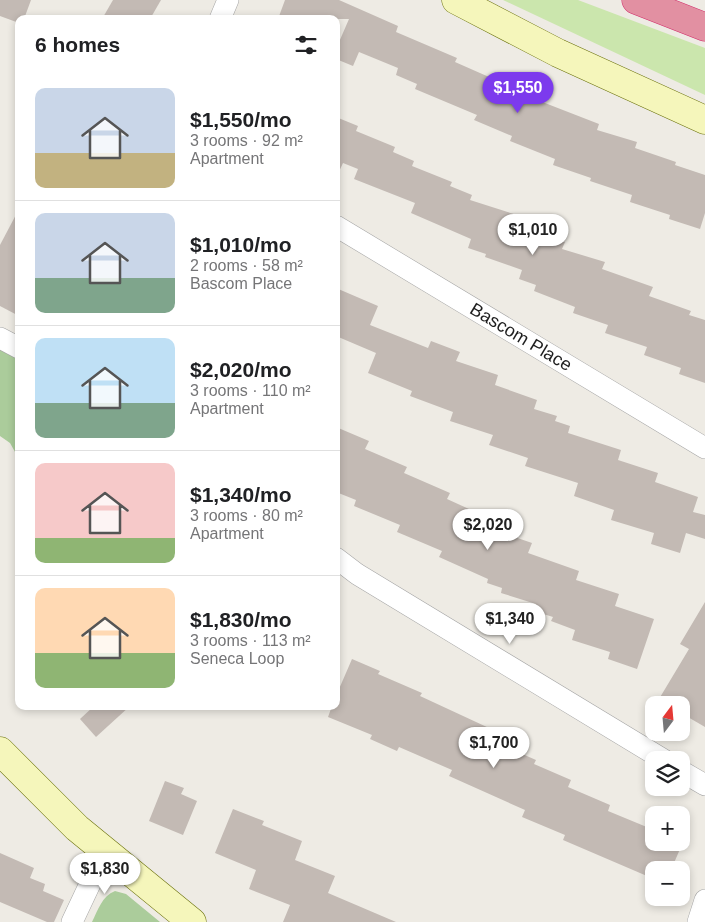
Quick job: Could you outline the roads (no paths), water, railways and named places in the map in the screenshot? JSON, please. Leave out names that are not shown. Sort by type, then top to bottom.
[{"type":"highway","points":[[636,0],[705,27]]},
{"type":"main road","points":[[456,0],[558,53],[705,120]]},
{"type":"main road","points":[[0,751],[56,808],[105,852],[192,922]]},
{"type":"street","points":[[222,15],[228,0]]},
{"type":"street","name":"Bascom Place","points":[[340,228],[705,448]]},
{"type":"street","points":[[0,338],[15,346]]},
{"type":"street","points":[[340,561],[365,579],[649,751]]},
{"type":"street","points":[[690,776],[705,785]]},
{"type":"street","points":[[72,922],[105,852]]},
{"type":"street","points":[[698,922],[705,900]]}]
